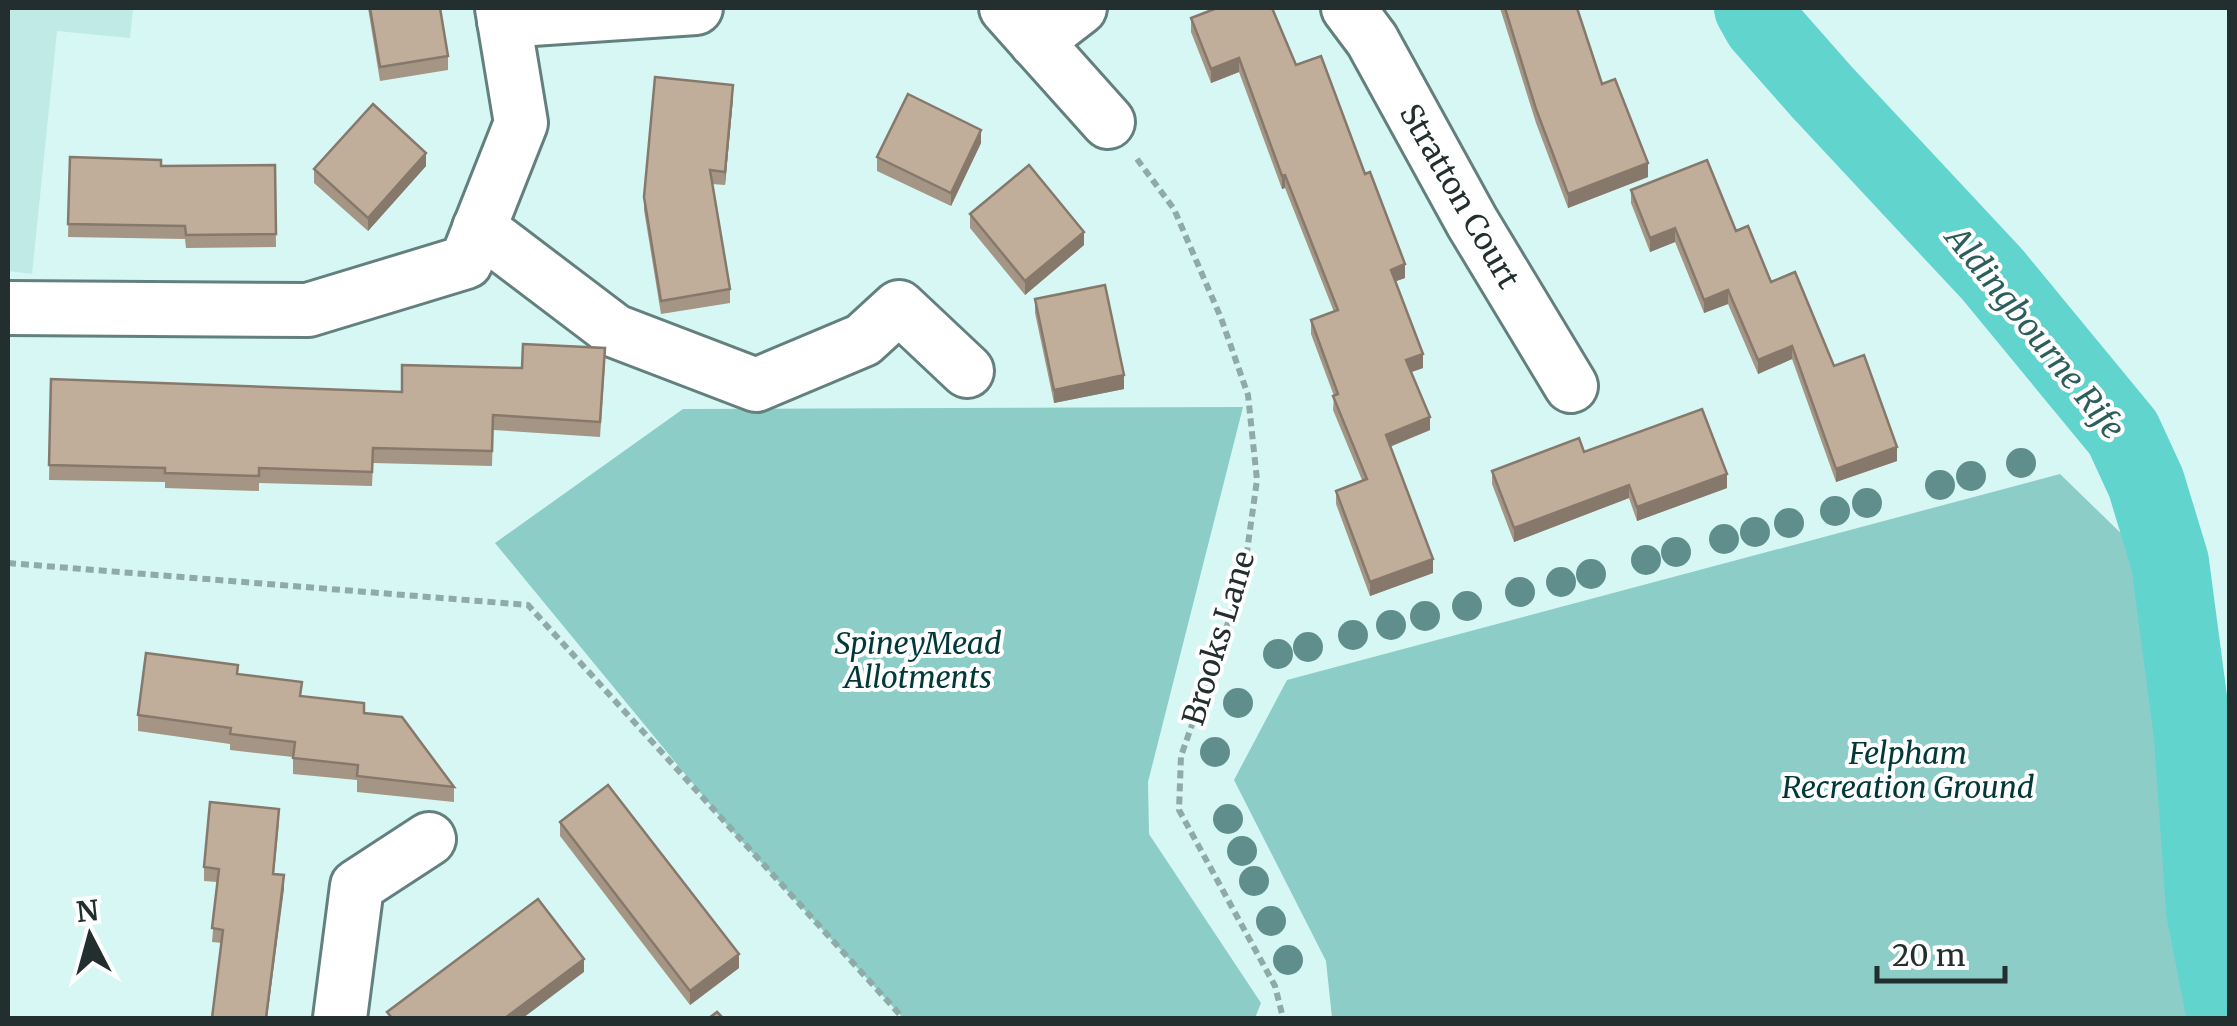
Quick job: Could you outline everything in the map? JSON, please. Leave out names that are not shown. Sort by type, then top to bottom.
[{"type":"street","points":[[8,308],[308,310],[466,262],[521,124],[504,14],[696,8]]},
{"type":"street","points":[[1080,8],[1021,24],[1108,122]]},
{"type":"street","name":"Stratton Court","points":[[1348,8],[1372,40],[1472,222],[1571,386]]},
{"type":"street","points":[[479,228],[615,331],[756,385],[863,340],[899,306],[967,371]]},
{"type":"street","points":[[340,1018],[357,886],[429,838]]},
{"type":"path","name":"Brooks Lane","points":[[1108,122],[1174,208],[1221,318],[1248,395],[1258,480],[1243,580],[1182,756],[1178,810],[1276,986],[1283,1018]]},
{"type":"path","points":[[8,563],[528,605],[904,1018]]},
{"type":"shaded area","points":[[8,8],[133,8],[130,38],[57,31],[32,274],[8,271]]},
{"type":"green space","name":"SpineyMead Allotments","points":[[1243,407],[1148,782],[1149,834],[1261,1003],[1255,1018],[903,1018],[727,825],[495,543],[683,409]]},
{"type":"green space","name":"Felpham Recreation Ground","points":[[2060,474],[2132,544],[2179,921],[2198,1018],[1332,1018],[1326,961],[1234,780],[1287,680]]},
{"type":"building","points":[[370,8],[440,8],[448,56],[380,67]]},
{"type":"building","points":[[1217,8],[1272,8],[1296,65],[1321,56],[1365,174],[1370,172],[1405,264],[1391,270],[1423,354],[1406,360],[1430,417],[1386,435],[1433,559],[1370,582],[1336,491],[1367,479],[1333,396],[1338,394],[1311,320],[1338,310],[1285,175],[1282,176],[1239,58],[1211,69],[1191,18]]},
{"type":"building","points":[[1505,8],[1577,8],[1602,84],[1615,79],[1648,163],[1568,194],[1536,109]]},
{"type":"building","points":[[655,77],[733,85],[725,172],[710,170],[730,289],[661,301],[644,197]]},
{"type":"building","points":[[908,94],[981,130],[951,193],[877,157]]},
{"type":"building","points":[[373,104],[426,153],[368,218],[314,169]]},
{"type":"building","points":[[70,157],[161,160],[161,166],[275,165],[276,234],[186,235],[185,226],[68,224]]},
{"type":"building","points":[[1707,160],[1736,231],[1748,226],[1771,282],[1795,272],[1834,366],[1864,355],[1897,447],[1836,469],[1792,346],[1758,360],[1728,290],[1704,300],[1675,228],[1650,238],[1631,190]]},
{"type":"building","points":[[1029,165],[1084,232],[1025,281],[970,214]]},
{"type":"building","points":[[1105,285],[1124,375],[1054,390],[1035,299]]},
{"type":"building","points":[[523,344],[605,348],[600,422],[493,415],[492,451],[373,448],[372,472],[259,468],[259,476],[165,473],[165,468],[49,465],[51,379],[402,392],[402,365],[522,368]]},
{"type":"building","points":[[1702,409],[1727,474],[1637,507],[1629,485],[1514,528],[1492,471],[1579,438],[1584,452]]},
{"type":"building","points":[[146,653],[238,665],[237,674],[302,682],[300,696],[364,703],[364,713],[402,717],[454,787],[357,776],[358,765],[293,758],[295,742],[230,734],[231,728],[138,715]]},
{"type":"building","points":[[608,785],[739,954],[690,991],[560,822]]},
{"type":"building","points":[[210,802],[279,809],[273,874],[284,875],[266,1018],[212,1018],[223,930],[212,928],[219,869],[204,867]]},
{"type":"building","points":[[538,899],[584,959],[505,1018],[392,1018],[387,1012]]},
{"type":"waterway","name":"Aldingbourne Rife","points":[[1753,8],[1762,24],[1822,92],[1992,274],[2123,433],[2146,483],[2170,562],[2193,736],[2205,910],[2226,1018]]}]
